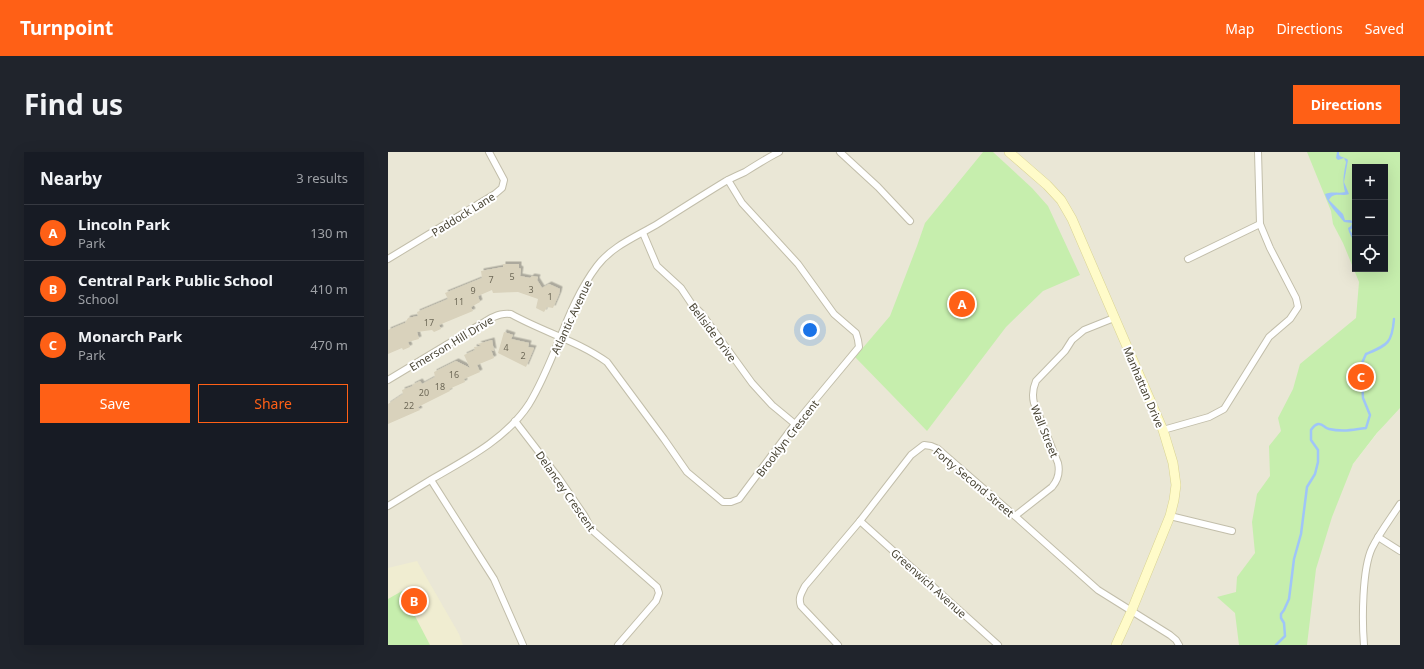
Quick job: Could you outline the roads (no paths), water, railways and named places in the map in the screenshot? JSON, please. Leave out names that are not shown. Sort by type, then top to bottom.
[{"type":"street","name":"Paddock Lane","points":[[388,259],[485,201],[502,188],[504,180],[489,152]]},
{"type":"street","name":"Atlantic Avenue","points":[[388,506],[482,449],[515,421],[536,392],[560,336],[585,284],[598,265],[610,253],[625,241],[643,233],[728,180],[779,152]]},
{"type":"street","points":[[840,152],[878,187],[910,221]]},
{"type":"street","name":"Manhattan Drive","points":[[1009,152],[1047,185],[1061,200],[1072,219],[1163,430],[1173,462],[1176,485],[1170,516],[1116,645]]},
{"type":"street","points":[[1163,430],[1209,417],[1224,409],[1269,337],[1290,319],[1298,307],[1296,298],[1270,248],[1260,224],[1258,152]]},
{"type":"street","name":"Brooklyn Crescent","points":[[560,336],[596,354],[607,362],[687,472],[723,502],[731,502],[739,499],[795,424],[859,347],[856,333],[834,314],[798,264],[742,204],[728,180]]},
{"type":"street","points":[[1188,259],[1260,224]]},
{"type":"street","name":"Bellside Drive","points":[[643,233],[657,266],[681,288],[756,387],[772,405],[795,424]]},
{"type":"street","name":"Emerson Hill Drive","points":[[388,380],[499,314],[511,314],[560,336]]},
{"type":"street","name":"Wall Street","points":[[1015,516],[1052,487],[1058,476],[1058,463],[1032,396],[1036,381],[1065,351],[1072,340],[1084,330],[1114,318]]},
{"type":"street","name":"Delancey Crescent","points":[[515,421],[558,477],[584,515],[592,530],[657,588],[659,593],[656,601],[618,645]]},
{"type":"street","name":"Forty Second Street","points":[[838,645],[806,613],[799,601],[800,595],[805,586],[860,521],[911,455],[924,445],[938,449],[1098,590],[1170,635],[1179,645]]},
{"type":"street","points":[[431,480],[494,580],[523,645]]},
{"type":"street","points":[[1364,645],[1362,626],[1369,556],[1378,537],[1400,504]]},
{"type":"street","points":[[1170,516],[1232,531]]},
{"type":"street","name":"Greenwich Avenue","points":[[860,521],[998,645]]},
{"type":"street","points":[[1378,537],[1400,551]]},
{"type":"water","points":[[1337,152],[1339,152],[1340,156],[1346,158],[1348,160],[1344,182],[1349,194],[1335,195],[1329,200],[1343,214],[1345,220],[1352,221],[1352,223],[1344,222],[1330,205],[1325,194],[1345,192],[1343,181],[1346,162],[1344,158],[1338,160],[1336,158]]},
{"type":"water","points":[[1352,223],[1352,228],[1350,230],[1352,238],[1348,228]]},
{"type":"waterway","points":[[1276,645],[1285,636],[1284,623],[1281,618],[1281,614],[1289,599],[1294,559],[1301,534],[1307,487],[1315,474],[1318,462],[1318,450],[1311,440],[1311,430],[1317,424],[1334,430],[1366,428],[1370,415],[1363,398],[1362,363],[1366,354],[1384,346],[1390,339],[1394,319]]},
{"type":"place","name":"Lincoln Park","points":[[962,304]]},
{"type":"place","name":"Monarch Park","points":[[1361,377]]},
{"type":"place","name":"Central Park Public School","points":[[414,601]]}]
